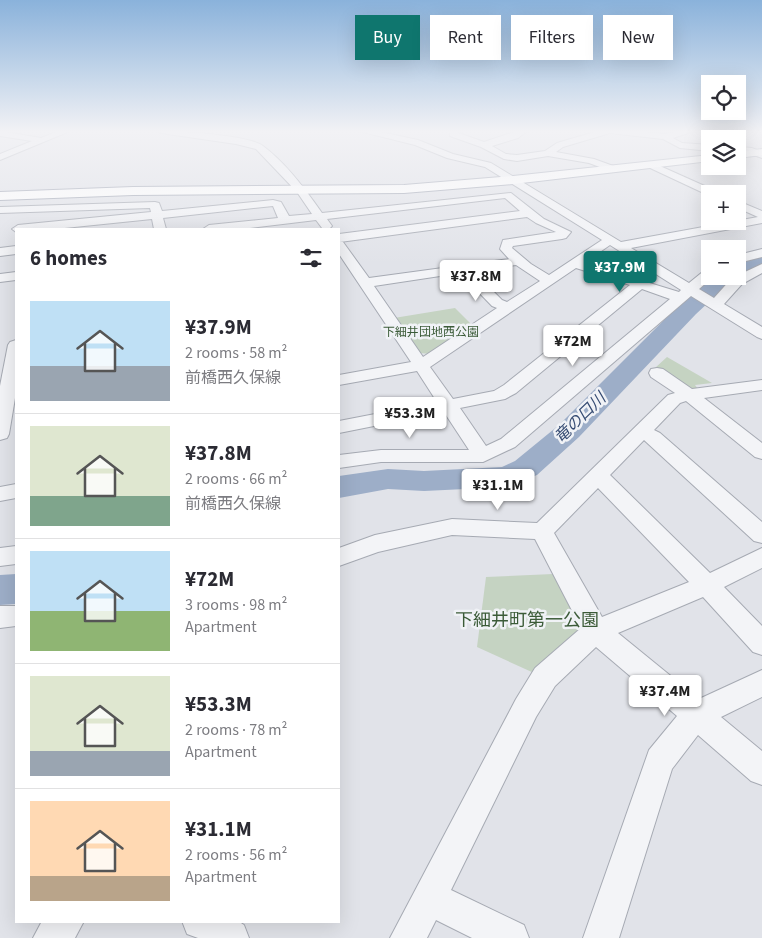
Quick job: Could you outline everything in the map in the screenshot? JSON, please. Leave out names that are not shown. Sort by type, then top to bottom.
[{"type":"main road","points":[[0,196],[132,191],[404,189],[561,175]]},
{"type":"street","points":[[286,175],[301,190],[327,228]]},
{"type":"street","points":[[505,175],[615,243],[687,293],[713,303],[762,334]]},
{"type":"street","points":[[672,175],[701,188]]},
{"type":"street","points":[[217,228],[507,196],[540,222],[565,232],[562,235],[507,243],[506,249],[518,260],[538,276],[550,280]]},
{"type":"street","points":[[24,228],[273,203],[277,204],[285,220]]},
{"type":"street","points":[[0,210],[155,205],[160,228]]},
{"type":"street","points":[[340,238],[557,208]]},
{"type":"street","points":[[746,208],[762,215]]},
{"type":"street","points":[[340,380],[422,365],[574,264],[615,243],[762,220]]},
{"type":"street","points":[[340,246],[483,456]]},
{"type":"street","points":[[0,252],[15,250]]},
{"type":"street","points":[[746,257],[762,253]]},
{"type":"street","points":[[365,283],[518,260]]},
{"type":"street","points":[[574,264],[672,294],[687,293]]},
{"type":"street","points":[[713,303],[737,281],[762,268]]},
{"type":"street","points":[[463,269],[497,303],[508,308]]},
{"type":"street","points":[[0,278],[15,276]]},
{"type":"street","points":[[340,462],[381,456],[483,456],[508,443],[701,281]]},
{"type":"street","points":[[340,427],[499,395],[510,389],[640,284]]},
{"type":"street","points":[[0,434],[11,358]]},
{"type":"street","points":[[658,373],[762,453]]},
{"type":"street","points":[[340,558],[375,544],[452,527],[542,532],[674,399],[689,395],[761,386]]},
{"type":"street","points":[[641,431],[653,437],[762,534]]},
{"type":"street","points":[[0,439],[15,436]]},
{"type":"street","points":[[598,476],[707,585],[762,644]]},
{"type":"street","points":[[0,494],[15,491]]},
{"type":"street","points":[[542,532],[596,631],[762,770]]},
{"type":"street","points":[[0,557],[15,555]]},
{"type":"street","points":[[408,938],[526,708],[545,676],[596,631],[707,585],[762,556]]},
{"type":"street","points":[[0,617],[15,616]]},
{"type":"street","points":[[601,938],[660,761],[696,715],[762,683]]},
{"type":"street","points":[[429,898],[511,938]]},
{"type":"street","points":[[51,938],[64,923]]},
{"type":"street","points":[[207,923],[231,938]]},
{"type":"green space","name":"下細井団地西公園","points":[[455,308],[474,327],[432,354],[419,353],[394,318]]},
{"type":"green space","points":[[667,357],[712,383],[695,385],[698,389],[692,389],[675,383],[655,368]]},
{"type":"green space","name":"下細井町第一公園","points":[[553,574],[583,626],[579,637],[534,673],[477,647],[486,577]]},
{"type":"waterway","name":"竜の口川","points":[[746,266],[762,262]]},
{"type":"waterway","name":"竜の口川","points":[[340,487],[388,479],[424,481],[507,477],[526,468],[569,431],[688,309],[716,285]]},
{"type":"waterway","name":"竜の口川","points":[[0,590],[15,589]]}]
